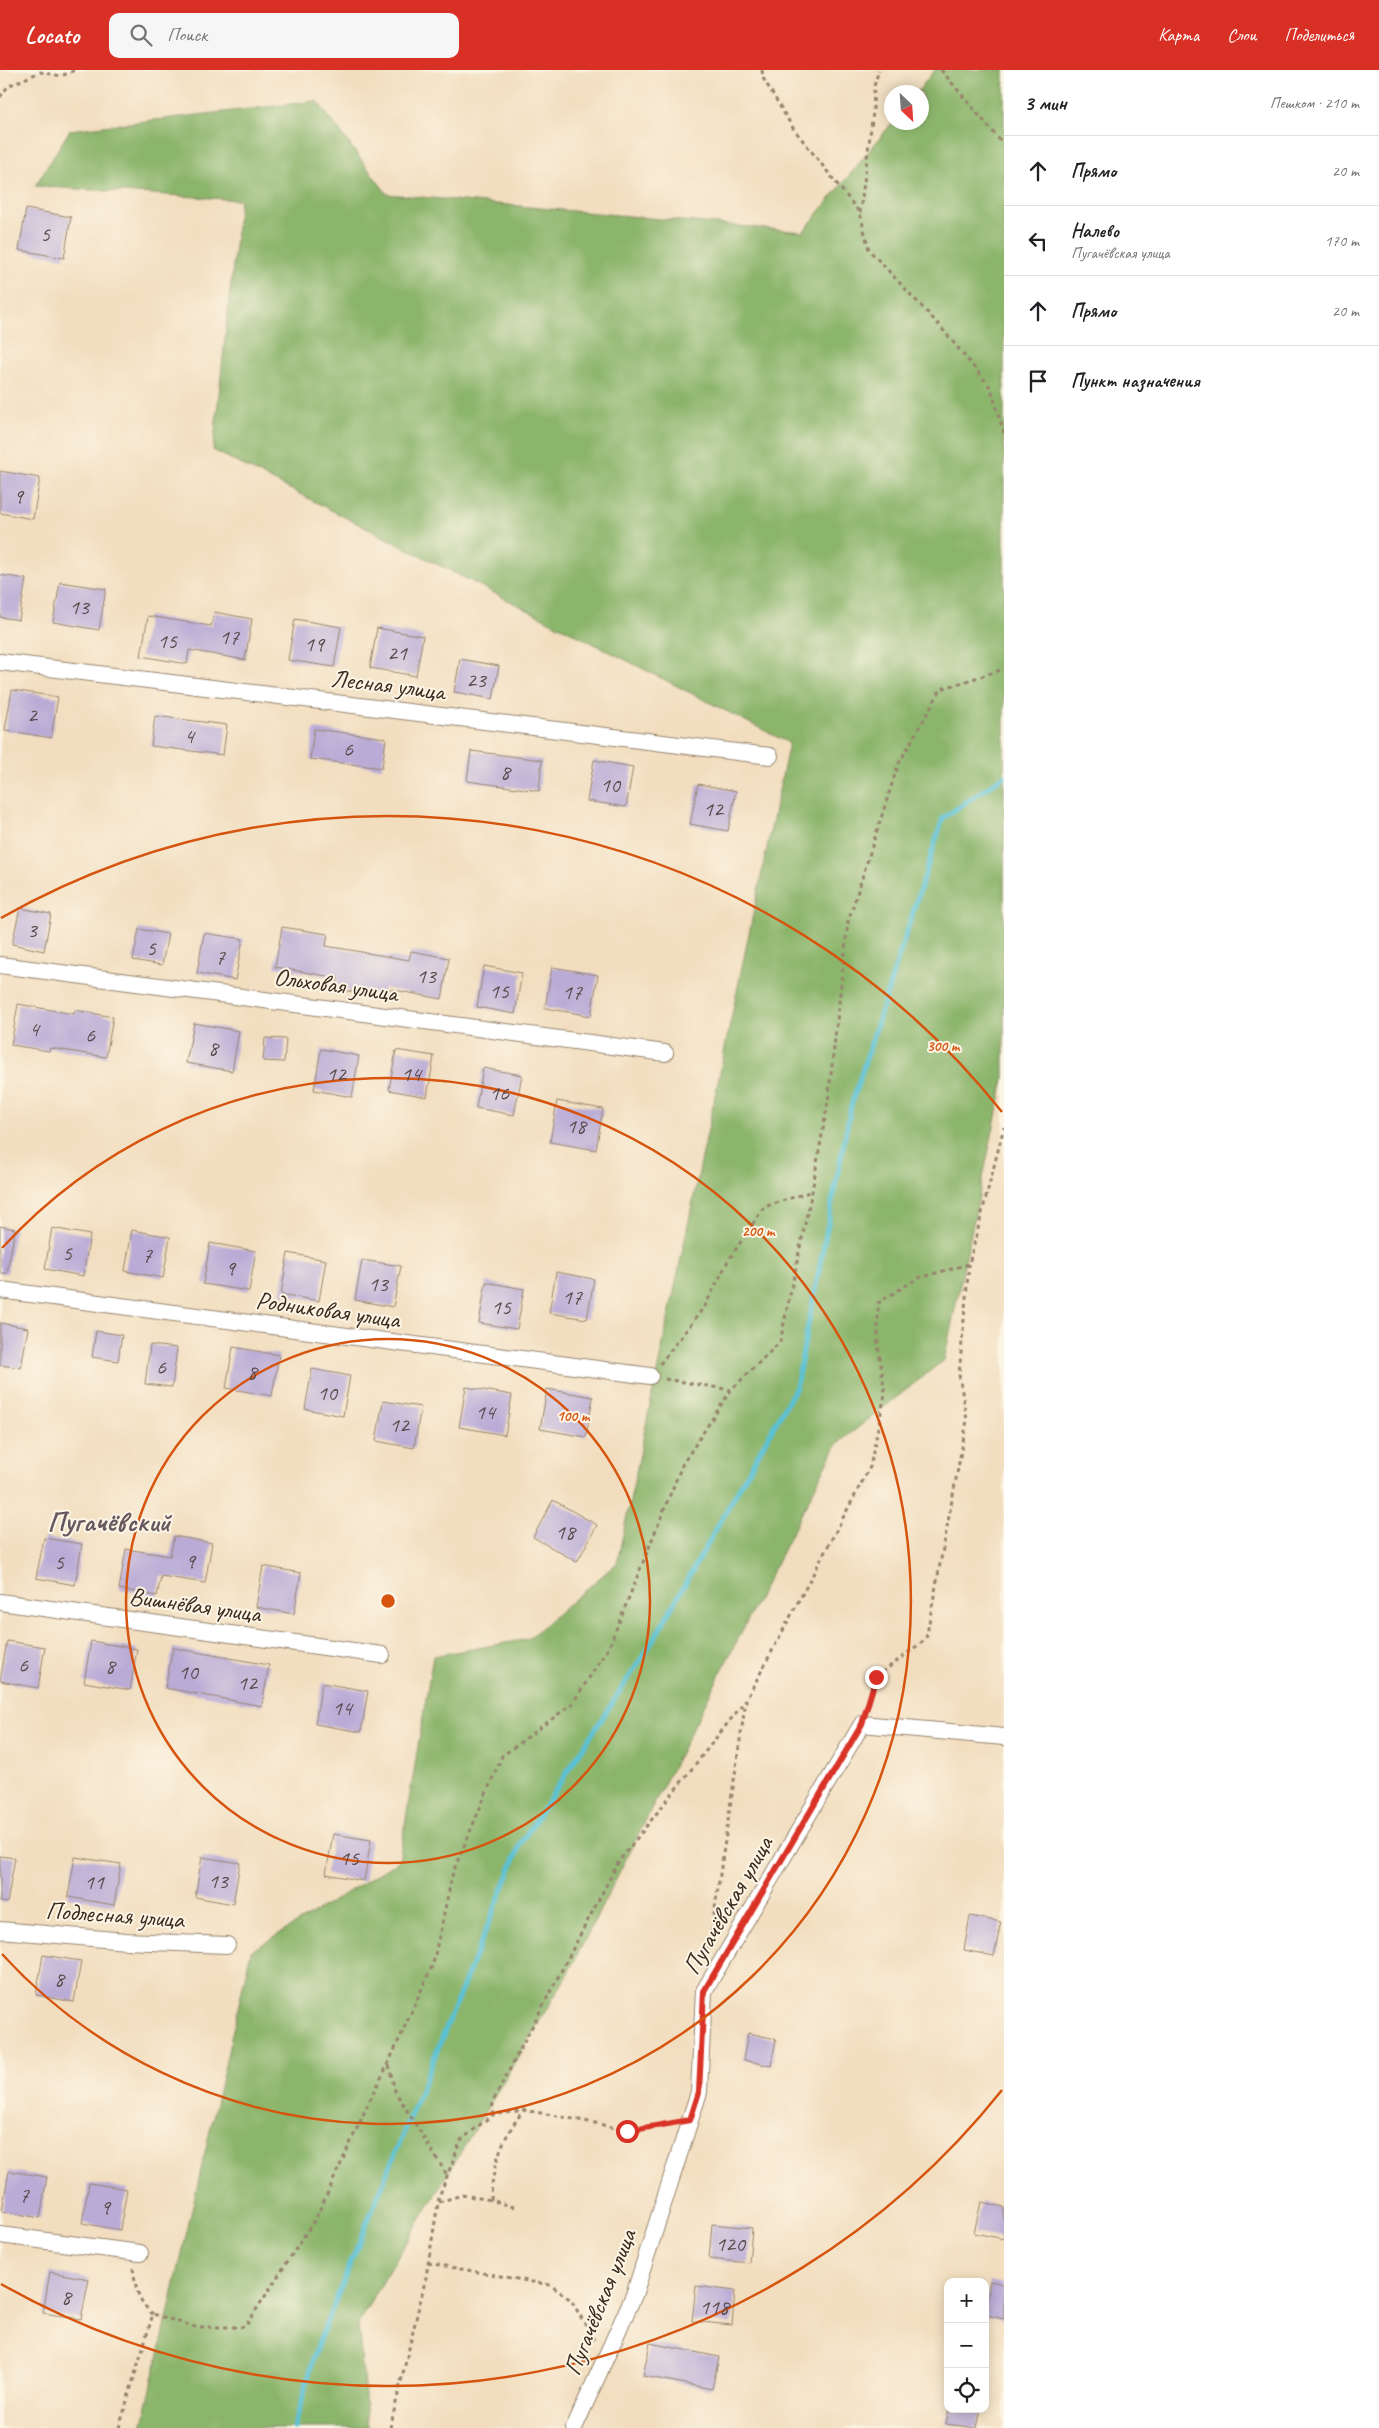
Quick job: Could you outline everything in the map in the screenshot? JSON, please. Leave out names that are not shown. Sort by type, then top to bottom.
[{"type":"street","name":"Лесная улица","points":[[0,662],[770,756]]},
{"type":"street","name":"Ольховая улица","points":[[0,965],[665,1053]]},
{"type":"street","name":"Родниковая улица","points":[[0,1290],[650,1376]]},
{"type":"street","name":"Вишнёвая улица","points":[[0,1602],[382,1655]]},
{"type":"street","points":[[862,1724],[1004,1737]]},
{"type":"street","name":"Пугачёвская улица","points":[[574,2428],[634,2295],[699,2092],[704,1991],[862,1724]]},
{"type":"street","name":"Подлесная улица","points":[[0,1930],[126,1941],[227,1945]]},
{"type":"street","points":[[0,2235],[135,2253]]},
{"type":"path","points":[[61,76],[64,70]]},
{"type":"path","points":[[0,97],[8,86],[40,72],[61,76],[76,70]]},
{"type":"path","points":[[762,70],[763,78],[793,128],[860,214]]},
{"type":"path","points":[[879,70],[874,86],[860,214],[869,250],[939,325],[991,388],[1004,434]]},
{"type":"path","points":[[941,70],[1004,145]]},
{"type":"path","points":[[135,2253],[137,2295],[143,2306],[153,2314],[195,2326],[245,2327],[318,2216],[433,1964],[453,1872],[502,1756],[572,1704],[609,1647],[682,1465],[731,1390],[780,1342],[812,1191],[834,1058],[848,922],[898,765],[941,689],[1004,668]]},
{"type":"path","points":[[862,1724],[876,1677],[926,1639],[967,1420],[959,1374],[969,1264],[1004,1127]]},
{"type":"path","points":[[731,1390],[650,1376],[705,1306],[728,1261],[764,1206],[812,1191]]},
{"type":"path","points":[[492,2115],[493,2101],[619,1861],[746,1700],[870,1467],[885,1394],[878,1343],[878,1303],[918,1278],[969,1264]]},
{"type":"path","points":[[708,1953],[746,1700]]},
{"type":"path","points":[[388,2064],[395,2091],[447,2176]]},
{"type":"path","points":[[491,2200],[491,2180],[499,2149],[511,2126],[524,2110]]},
{"type":"path","points":[[390,2428],[428,2263],[438,2202],[461,2140],[492,2115],[524,2110],[627,2131],[690,2120]]},
{"type":"path","points":[[438,2202],[462,2195],[491,2200],[514,2207]]},
{"type":"path","points":[[428,2263],[550,2285],[571,2300],[598,2346],[609,2351]]},
{"type":"path","points":[[119,2428],[153,2314]]},
{"type":"green space","points":[[935,70],[1004,70],[1004,1079],[944,1360],[837,1444],[566,1977],[358,2323],[368,2428],[142,2428],[251,1951],[399,1861],[433,1656],[528,1639],[617,1563],[789,743],[213,450],[240,200],[35,186],[70,130],[317,101],[387,194],[803,232],[886,130],[929,130],[929,85],[923,85]]},
{"type":"building","points":[[26,209],[71,217],[64,258],[19,250]]},
{"type":"building","points":[[0,471],[40,478],[33,519],[0,513]]},
{"type":"building","points":[[0,575],[26,579],[19,620],[0,617]]},
{"type":"building","points":[[60,582],[106,589],[99,630],[53,622]]},
{"type":"building","points":[[214,612],[252,619],[245,660],[189,650],[187,664],[141,656],[148,616],[211,626]]},
{"type":"building","points":[[295,619],[341,627],[334,667],[288,660]]},
{"type":"building","points":[[377,628],[423,636],[416,676],[370,668]]},
{"type":"building","points":[[460,659],[499,666],[493,699],[454,692]]},
{"type":"building","points":[[12,690],[58,697],[51,738],[5,730]]},
{"type":"building","points":[[155,716],[227,725],[223,755],[151,746]]},
{"type":"building","points":[[314,729],[386,738],[382,768],[310,759]]},
{"type":"building","points":[[471,751],[542,760],[539,791],[467,781]]},
{"type":"building","points":[[594,760],[633,767],[626,807],[587,801]]},
{"type":"building","points":[[698,784],[736,791],[728,831],[690,824]]},
{"type":"building","points":[[20,908],[51,914],[44,951],[12,944]]},
{"type":"building","points":[[282,927],[328,934],[326,946],[409,960],[411,951],[449,958],[442,999],[383,988],[382,997],[336,989],[338,978],[275,967]]},
{"type":"building","points":[[139,929],[168,934],[162,965],[133,960]]},
{"type":"building","points":[[204,933],[243,939],[235,980],[197,973]]},
{"type":"building","points":[[484,966],[522,973],[515,1014],[477,1007]]},
{"type":"building","points":[[552,967],[598,975],[591,1016],[545,1008]]},
{"type":"building","points":[[18,1004],[74,1014],[75,1010],[113,1017],[106,1057],[50,1048],[49,1051],[11,1045]]},
{"type":"building","points":[[194,1023],[239,1031],[232,1071],[186,1063]]},
{"type":"building","points":[[265,1038],[286,1039],[284,1062],[263,1061]]},
{"type":"building","points":[[321,1049],[359,1056],[352,1097],[314,1090]]},
{"type":"building","points":[[396,1050],[434,1056],[427,1097],[389,1090]]},
{"type":"building","points":[[483,1068],[522,1075],[514,1115],[476,1108]]},
{"type":"building","points":[[557,1101],[603,1109],[596,1150],[550,1142]]},
{"type":"building","points":[[0,1226],[15,1229],[7,1273],[0,1273]]},
{"type":"building","points":[[52,1228],[90,1235],[83,1276],[45,1269]]},
{"type":"building","points":[[132,1230],[170,1237],[163,1278],[125,1271]]},
{"type":"building","points":[[210,1243],[256,1251],[249,1291],[203,1284]]},
{"type":"building","points":[[288,1253],[326,1260],[319,1301],[281,1294]]},
{"type":"building","points":[[362,1260],[401,1266],[393,1307],[355,1300]]},
{"type":"building","points":[[556,1272],[594,1279],[587,1319],[549,1313]]},
{"type":"building","points":[[486,1282],[524,1289],[517,1329],[479,1323]]},
{"type":"building","points":[[0,1323],[28,1328],[21,1368],[0,1365]]},
{"type":"building","points":[[96,1331],[122,1335],[118,1361],[92,1357]]},
{"type":"building","points":[[150,1345],[177,1348],[172,1387],[145,1384]]},
{"type":"building","points":[[233,1347],[279,1355],[272,1396],[226,1388]]},
{"type":"building","points":[[312,1369],[350,1376],[343,1416],[305,1409]]},
{"type":"building","points":[[466,1387],[512,1395],[505,1435],[459,1427]]},
{"type":"building","points":[[547,1389],[593,1397],[586,1437],[540,1429]]},
{"type":"building","points":[[383,1401],[421,1407],[414,1448],[376,1441]]},
{"type":"building","points":[[553,1500],[597,1525],[577,1562],[533,1537]]},
{"type":"building","points":[[174,1536],[212,1543],[205,1583],[161,1576],[157,1596],[119,1589],[126,1549],[170,1556]]},
{"type":"building","points":[[44,1538],[82,1544],[75,1585],[36,1578]]},
{"type":"building","points":[[263,1566],[301,1573],[294,1614],[256,1607]]},
{"type":"building","points":[[7,1641],[45,1647],[38,1688],[0,1681]]},
{"type":"building","points":[[91,1641],[137,1649],[130,1690],[84,1682]]},
{"type":"building","points":[[173,1648],[269,1665],[262,1706],[165,1688]]},
{"type":"building","points":[[322,1683],[368,1691],[361,1732],[315,1724]]},
{"type":"building","points":[[333,1834],[371,1840],[364,1881],[326,1874]]},
{"type":"building","points":[[0,1856],[15,1858],[7,1903],[0,1902]]},
{"type":"building","points":[[75,1857],[121,1864],[114,1905],[68,1897]]},
{"type":"building","points":[[202,1857],[240,1863],[233,1904],[195,1897]]},
{"type":"building","points":[[970,1916],[1001,1922],[994,1956],[964,1950]]},
{"type":"building","points":[[43,1955],[81,1961],[74,2002],[36,1995]]},
{"type":"building","points":[[748,2033],[776,2039],[771,2066],[743,2060]]},
{"type":"building","points":[[9,2171],[47,2177],[40,2218],[2,2211]]},
{"type":"building","points":[[89,2183],[127,2189],[120,2230],[82,2223]]},
{"type":"building","points":[[981,2202],[1004,2207],[1004,2239],[974,2233]]},
{"type":"building","points":[[712,2224],[752,2228],[749,2263],[709,2259]]},
{"type":"building","points":[[50,2272],[89,2279],[81,2319],[43,2313]]},
{"type":"building","points":[[990,2281],[1004,2284],[1004,2319],[989,2316]]},
{"type":"building","points":[[696,2286],[735,2291],[732,2325],[692,2321]]},
{"type":"building","points":[[650,2343],[719,2357],[712,2389],[643,2376]]},
{"type":"building","points":[[948,2413],[980,2413],[977,2428],[946,2424]]},
{"type":"waterway","points":[[294,2428],[317,2346],[522,1841],[654,1639],[796,1387],[851,1106],[943,818],[1004,776]]},
{"type":"district","name":"Пугачёвский","points":[[109,1521]]},
{"type":"route","points":[[627,2131],[690,2120],[699,2092],[704,1991],[862,1724],[876,1677]]}]
